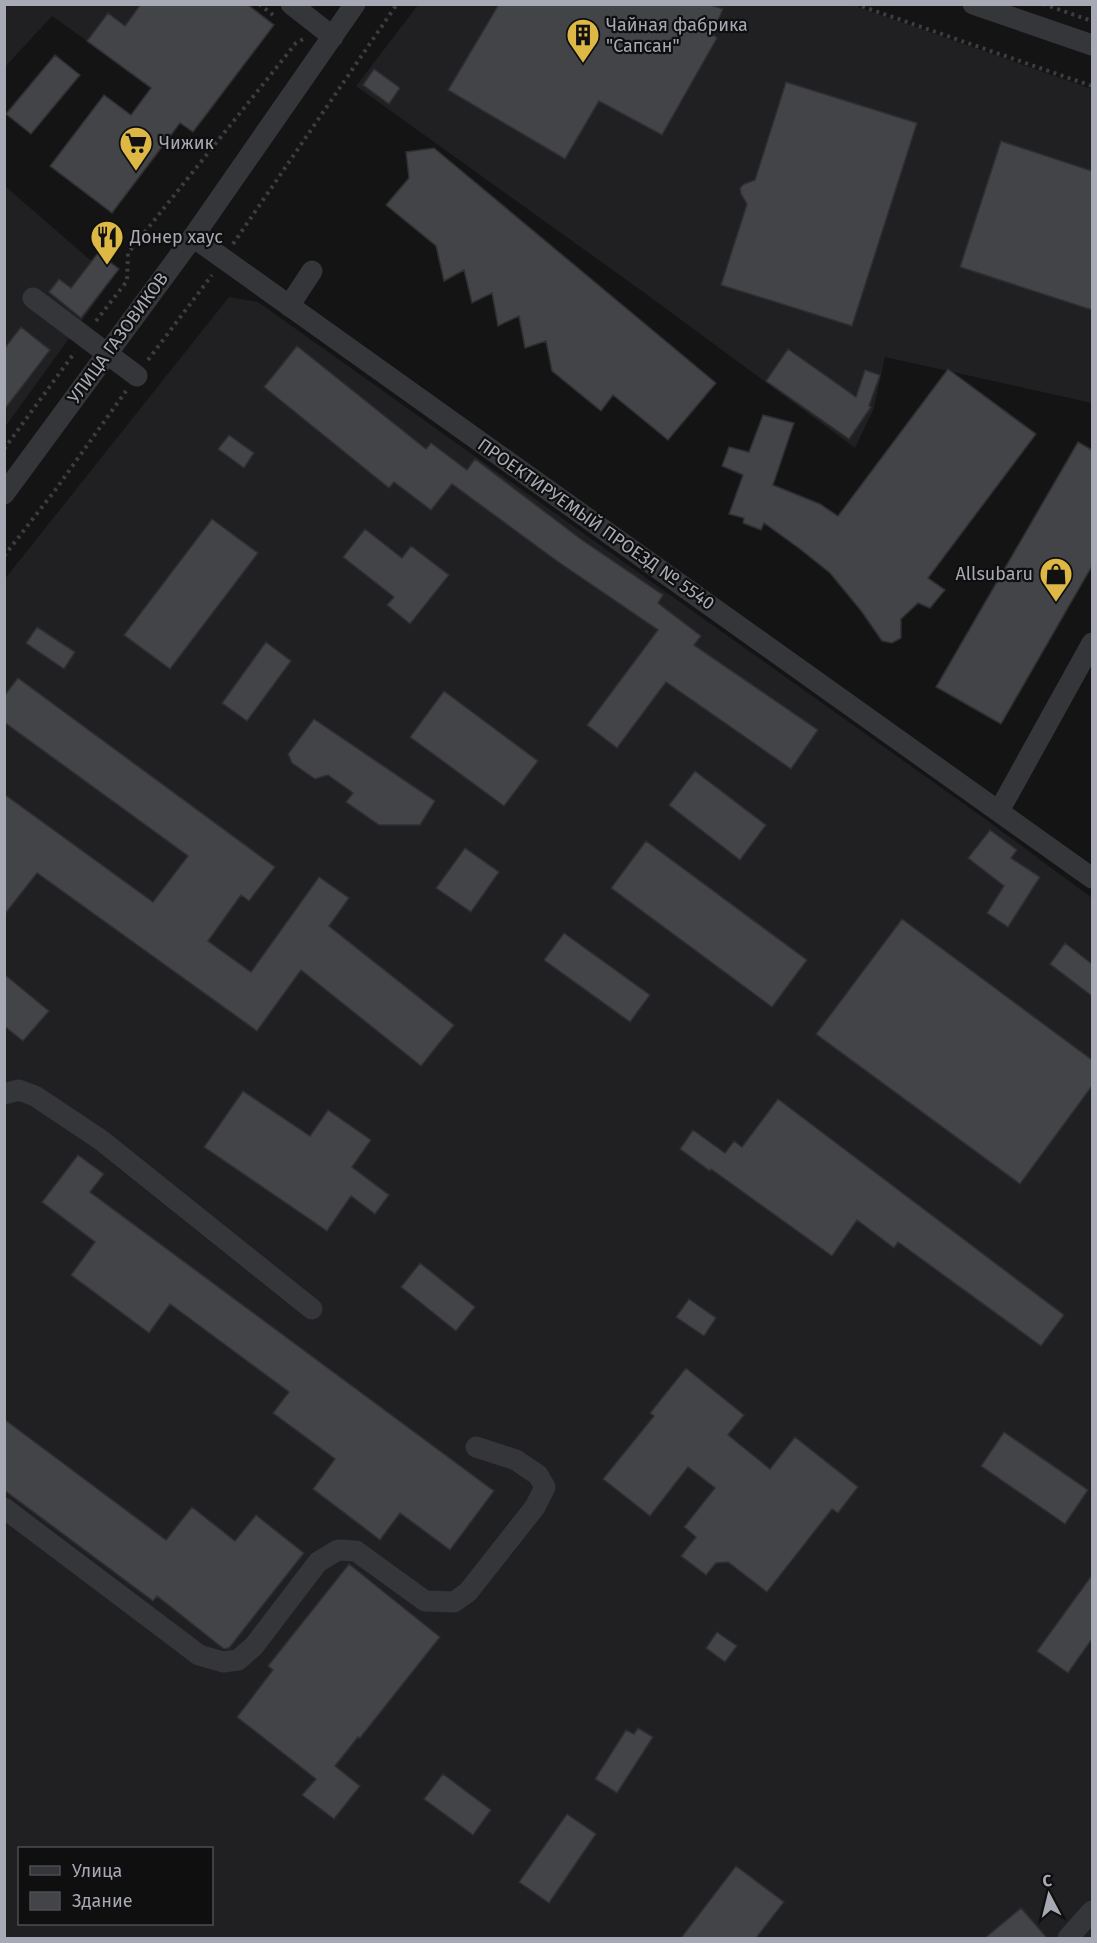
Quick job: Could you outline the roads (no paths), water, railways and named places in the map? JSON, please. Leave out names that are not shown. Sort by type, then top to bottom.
[{"type":"street","points":[[291,4],[327,33]]},
{"type":"street","name":"УЛИЦА ГАЗОВИКОВ","points":[[4,494],[192,237],[327,33],[355,4]]},
{"type":"street","points":[[973,4],[1092,45]]},
{"type":"street","name":"ПРОЕКТИРУЕМЫЙ ПРОЕЗД № 5540","points":[[192,237],[1092,878]]},
{"type":"street","points":[[289,306],[312,271]]},
{"type":"street","points":[[33,298],[137,376]]},
{"type":"street","points":[[999,811],[1092,643]]},
{"type":"street","points":[[4,1094],[19,1090],[35,1096],[101,1140],[312,1309]]},
{"type":"street","points":[[4,1508],[199,1655],[223,1662],[238,1660],[254,1646],[318,1562],[338,1550],[357,1551],[425,1601],[454,1602],[468,1592],[535,1506],[544,1487],[538,1474],[516,1460],[476,1447]]},
{"type":"street","points":[[1068,1938],[1092,1911]]},
{"type":"place","name":"Чайная фабрика \"Сапсан\"","points":[[583,64]]},
{"type":"place","name":"Чижик","points":[[136,172]]},
{"type":"place","name":"Донер хаус","points":[[107,266]]},
{"type":"place","name":"Allsubaru","points":[[1056,603]]}]
